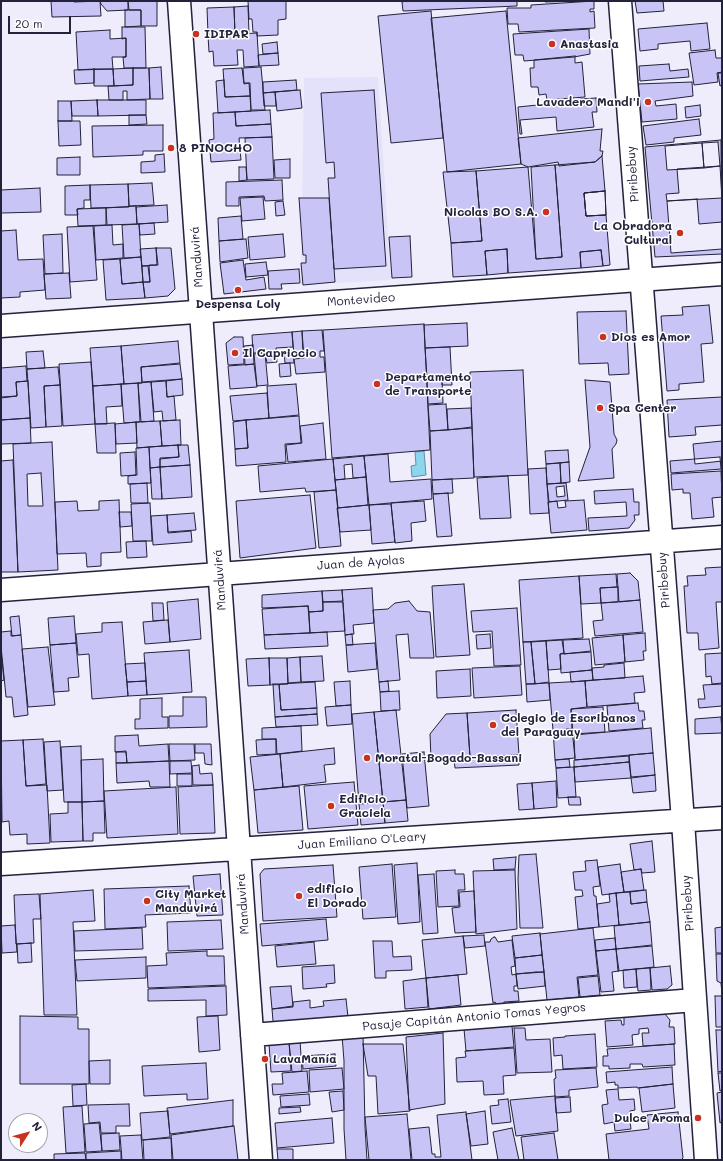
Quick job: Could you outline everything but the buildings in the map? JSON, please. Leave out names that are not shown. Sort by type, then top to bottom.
[{"type":"street","name":"Manduvirá","points":[[179,1],[261,1160]]},
{"type":"street","name":"Piribebuy","points":[[620,1],[683,821],[706,1160]]},
{"type":"street","name":"Montevideo","points":[[1,326],[722,274]]},
{"type":"street","name":"Juan de Ayolas","points":[[1,590],[722,537]]},
{"type":"street","name":"Juan Emiliano O'Leary","points":[[1,864],[722,818]]},
{"type":"street","name":"Pasaje Capitán Antonio Tomas Yegros","points":[[252,1035],[695,1000]]},
{"type":"shaded area","points":[[378,77],[391,280],[301,285],[304,78]]},
{"type":"water","points":[[424,451],[426,475],[412,477],[411,466],[416,465],[415,452]]},
{"type":"place","name":"IDIPAR","points":[[196,34]]},
{"type":"place","name":"Anastasia","points":[[552,44]]},
{"type":"place","name":"Lavadero Mandi'i","points":[[648,102]]},
{"type":"place","name":"8 PINOCHO","points":[[171,148]]},
{"type":"place","name":"Nicolas BO S.A.","points":[[546,212]]},
{"type":"place","name":"La Obradora Cultural","points":[[680,233]]},
{"type":"place","name":"Despensa Loly","points":[[238,290]]},
{"type":"place","name":"Dios es Amor","points":[[603,337]]},
{"type":"place","name":"Il Capriccio","points":[[235,353]]},
{"type":"place","name":"Departamento de Transporte","points":[[377,384]]},
{"type":"place","name":"Spa Center","points":[[600,408]]},
{"type":"place","name":"Colegio de Escribanos del Paraguay","points":[[493,725]]},
{"type":"place","name":"Moratal-Bogado-Bassani","points":[[367,758]]},
{"type":"place","name":"Edificio Graciela","points":[[331,806]]},
{"type":"place","name":"edificio El Dorado","points":[[299,896]]},
{"type":"place","name":"City Market Manduvirá","points":[[147,901]]},
{"type":"place","name":"LavaManía","points":[[265,1059]]},
{"type":"place","name":"Dulce Aroma","points":[[698,1118]]}]
